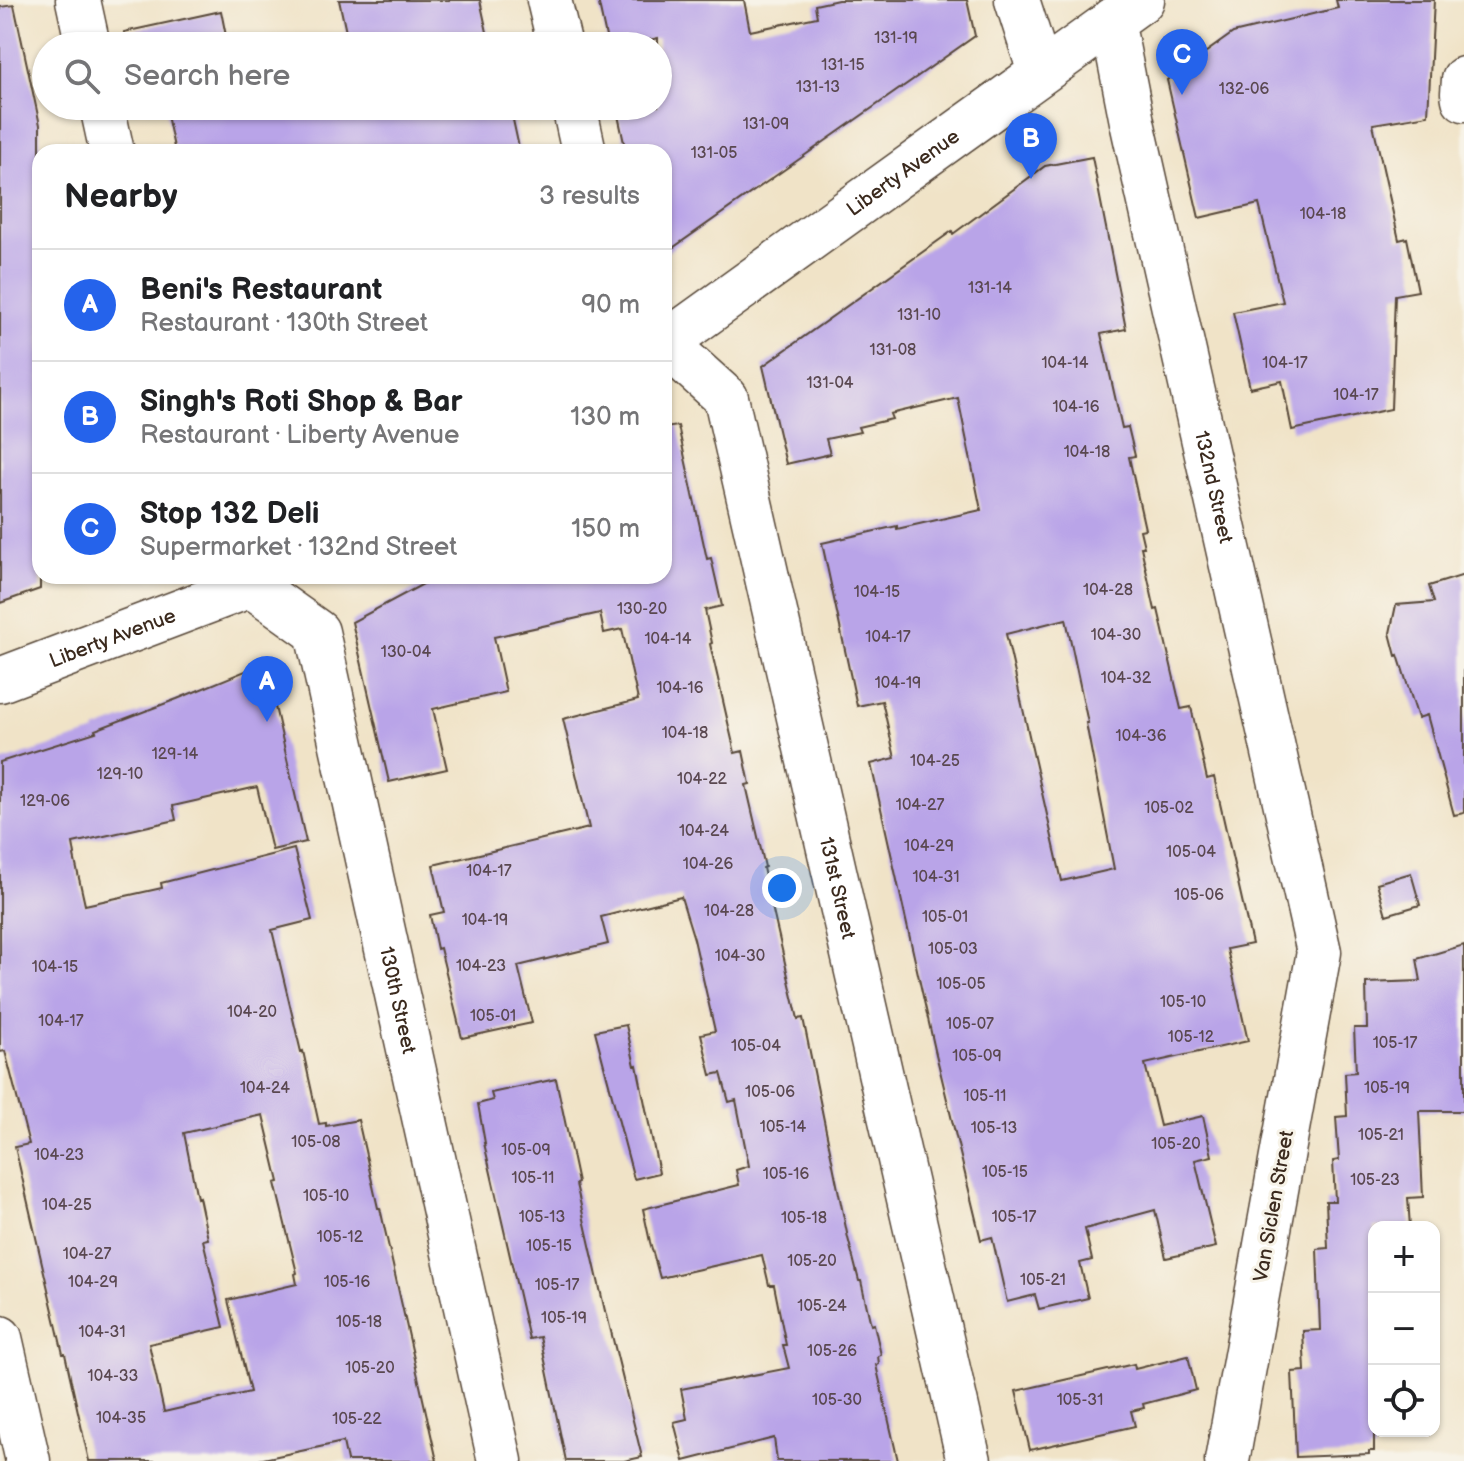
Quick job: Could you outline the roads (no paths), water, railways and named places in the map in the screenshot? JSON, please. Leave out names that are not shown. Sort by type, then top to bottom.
[{"type":"street","points":[[78,0],[85,32]]},
{"type":"street","points":[[549,0],[557,32]]},
{"type":"street","points":[[1017,0],[1040,72]]},
{"type":"street","name":"Liberty Avenue","points":[[672,337],[1127,10]]},
{"type":"street","name":"132nd Street","points":[[1127,10],[1139,152],[1319,952]]},
{"type":"street","points":[[1464,79],[1464,99]]},
{"type":"street","points":[[105,120],[110,144]]},
{"type":"street","points":[[577,120],[582,144]]},
{"type":"street","name":"131st Street","points":[[672,350],[726,398],[969,1461]]},
{"type":"street","name":"Liberty Avenue","points":[[0,680],[241,584]]},
{"type":"street","name":"130th Street","points":[[260,584],[317,632],[500,1461]]},
{"type":"street","name":"Van Siclen Street","points":[[1227,1461],[1319,952]]},
{"type":"street","points":[[0,1338],[28,1461]]},
{"type":"place","name":"Stop 132 Deli","points":[[1182,95]]},
{"type":"place","name":"Singh's Roti Shop & Bar","points":[[1031,179]]},
{"type":"place","name":"Beni's Restaurant","points":[[267,722]]}]
